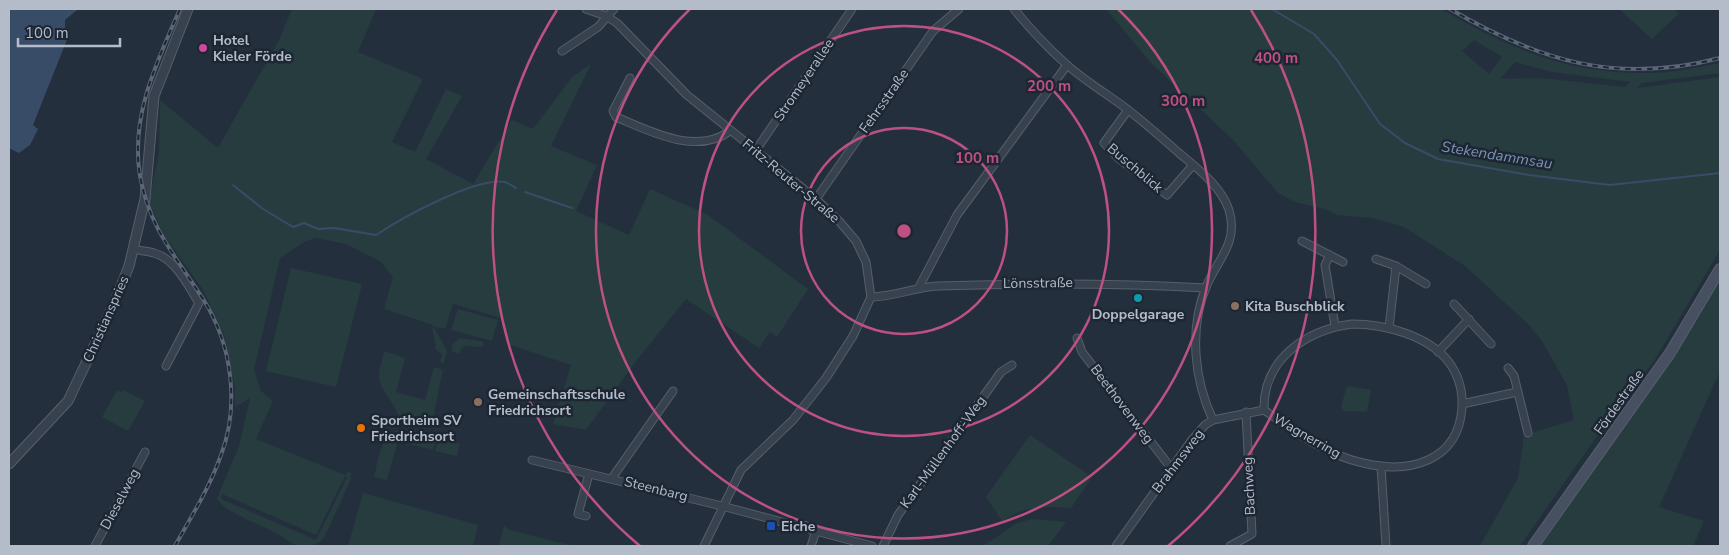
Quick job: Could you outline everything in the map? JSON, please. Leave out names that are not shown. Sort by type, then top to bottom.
[{"type":"main road","name":"Fördestraße","points":[[1533,546],[1670,353],[1720,269]]},
{"type":"street","name":"Christianspries","points":[[9,464],[68,402],[114,306],[134,249],[145,199],[154,96],[188,9]]},
{"type":"street","name":"Fritz-Reuter-Straße","points":[[586,9],[606,16],[628,32],[687,95],[816,199],[856,241],[866,262],[871,297]]},
{"type":"street","points":[[562,51],[598,26],[614,9]]},
{"type":"street","name":"Stromeyerallee","points":[[756,150],[852,9]]},
{"type":"street","name":"Fehrsstraße","points":[[816,199],[932,31],[959,9]]},
{"type":"street","points":[[1014,9],[1033,32],[1067,65],[1128,110],[1193,165],[1214,185],[1229,211],[1231,235],[1228,249],[1206,288],[1198,328],[1197,363],[1203,400],[1213,420]]},
{"type":"street","points":[[919,287],[957,215],[1067,65]]},
{"type":"street","points":[[630,78],[613,111],[616,117],[652,132],[688,142],[705,143],[720,139],[730,131]]},
{"type":"street","name":"Buschblick","points":[[1128,110],[1104,142],[1118,158],[1167,195],[1193,165]]},
{"type":"street","points":[[1302,241],[1343,262]]},
{"type":"street","points":[[134,249],[155,253],[166,258],[178,271],[200,303],[166,366]]},
{"type":"street","points":[[1330,255],[1325,265],[1334,326]]},
{"type":"street","points":[[1376,259],[1396,266],[1426,284]]},
{"type":"street","points":[[1388,328],[1396,266]]},
{"type":"street","name":"Lönsstraße","points":[[871,297],[886,297],[919,287],[1082,283],[1206,288]]},
{"type":"street","points":[[704,546],[741,470],[794,420],[826,378],[853,336],[871,297]]},
{"type":"street","points":[[1454,304],[1491,344]]},
{"type":"street","points":[[1438,352],[1469,319]]},
{"type":"street","name":"Wagnerring","points":[[1365,324],[1388,328],[1418,340],[1438,352],[1456,373],[1462,404],[1457,430],[1445,450],[1424,463],[1406,467],[1381,466],[1355,461],[1328,450],[1264,410],[1265,389],[1273,370],[1282,358],[1303,340],[1334,326],[1365,324]]},
{"type":"street","name":"Beethovenweg","points":[[1077,338],[1082,352],[1171,468]]},
{"type":"street","name":"Karl-Müllenhoff-Weg","points":[[884,546],[898,515],[1001,372],[1012,365]]},
{"type":"street","points":[[1508,368],[1514,376],[1528,433]]},
{"type":"street","points":[[612,478],[673,391]]},
{"type":"street","points":[[1462,404],[1517,392]]},
{"type":"street","name":"Brahmsweg","points":[[1116,546],[1194,437],[1213,420],[1246,412],[1264,410]]},
{"type":"street","name":"Bachweg","points":[[1230,546],[1252,534],[1246,412]]},
{"type":"street","name":"Dieselweg","points":[[95,546],[145,452]]},
{"type":"street","name":"Steenbarg","points":[[532,460],[612,478],[872,546]]},
{"type":"street","points":[[1381,466],[1386,546]]},
{"type":"street","points":[[586,516],[578,514],[589,474]]},
{"type":"street","points":[[811,546],[816,531]]},
{"type":"green space","points":[[292,9],[376,9],[358,52],[423,79],[392,142],[415,152],[446,89],[462,96],[426,159],[473,184],[512,120],[533,129],[572,77],[591,64],[551,146],[597,165],[576,211],[629,235],[650,189],[708,215],[808,289],[777,337],[770,332],[759,348],[686,299],[637,360],[586,430],[553,424],[571,365],[510,345],[501,318],[453,304],[445,329],[384,309],[393,277],[381,262],[346,244],[316,238],[306,241],[280,258],[254,370],[261,391],[273,401],[256,439],[345,475],[347,472],[351,473],[351,479],[324,538],[310,546],[296,545],[279,534],[234,513],[220,503],[217,498],[239,446],[250,398],[235,407],[235,388],[224,335],[203,290],[164,235],[149,203],[159,152],[160,100],[218,148],[280,38]],"holes":[[[345,476],[347,477],[316,540],[221,499],[222,494],[316,535]]]},
{"type":"green space","points":[[1106,9],[1441,9],[1514,46],[1538,56],[1563,63],[1616,72],[1654,73],[1720,63],[1720,73],[1642,83],[1637,88],[1720,77],[1720,250],[1654,361],[1609,419],[1520,546],[1480,546],[1518,478],[1524,435],[1574,420],[1567,385],[1542,341],[1528,324],[1465,266],[1404,227],[1372,218],[1337,215],[1325,209],[1295,202],[1278,193],[1232,139],[1151,63]],"holes":[[[1474,40],[1502,57],[1489,74],[1462,51]],[[1515,62],[1552,72],[1630,82],[1625,87],[1540,78],[1500,79]]]},
{"type":"green space","points":[[1619,9],[1674,9],[1679,13],[1652,39]]},
{"type":"green space","points":[[291,268],[362,284],[336,387],[266,371]]},
{"type":"green space","points":[[1720,277],[1720,371],[1659,507],[1704,521],[1693,546],[1540,546],[1683,341]]},
{"type":"green space","points":[[458,309],[498,320],[492,341],[451,330]]},
{"type":"green space","points":[[433,326],[447,350],[444,363],[440,362],[442,354],[435,349]]},
{"type":"green space","points":[[459,338],[481,341],[484,343],[483,347],[467,346],[461,348],[460,354],[452,351],[452,345]]},
{"type":"green space","points":[[384,351],[405,358],[396,392],[425,400],[434,367],[443,370],[431,427],[405,422],[393,425],[381,433],[398,415],[381,385],[379,372]]},
{"type":"green space","points":[[1347,386],[1371,390],[1367,412],[1343,411],[1341,406]]},
{"type":"green space","points":[[117,390],[121,393],[123,390],[145,401],[128,431],[102,417]]},
{"type":"green space","points":[[409,429],[437,437],[433,450],[405,443]]},
{"type":"green space","points":[[401,430],[387,480],[374,477],[385,441],[394,431]]},
{"type":"green space","points":[[1030,435],[1092,477],[1071,508],[1028,509],[1002,521],[986,497]]},
{"type":"green space","points":[[439,438],[460,444],[457,456],[435,451]]},
{"type":"green space","points":[[363,493],[478,525],[473,546],[348,546]]},
{"type":"green space","points":[[1032,519],[1066,522],[1048,546],[983,546],[1017,523]]},
{"type":"green space","points":[[504,526],[510,530],[573,546],[499,546]]},
{"type":"water","points":[[9,9],[78,9],[65,20],[65,30],[68,37],[33,125],[38,129],[30,145],[19,153],[9,148]]},
{"type":"waterway","name":"Stekendammsau","points":[[1272,9],[1314,34],[1337,60],[1380,124],[1405,143],[1438,159],[1529,175],[1610,185],[1720,173]]},
{"type":"waterway","points":[[233,185],[263,209],[293,227],[304,223],[318,229],[334,228],[376,235],[402,219],[458,192],[492,182],[505,182],[516,188]]},
{"type":"waterway","points":[[525,192],[572,208]]},
{"type":"railway","points":[[175,546],[217,467],[227,436],[231,396],[230,375],[221,335],[203,299],[157,226],[144,194],[140,176],[138,154],[142,111],[155,69],[180,9]]},
{"type":"railway","points":[[1450,9],[1515,42],[1547,54],[1580,63],[1613,68],[1647,69],[1682,66],[1720,58]]},
{"type":"place","name":"Hotel Kieler Förde","points":[[203,48]]},
{"type":"place","name":"Doppelgarage","points":[[1138,298]]},
{"type":"place","name":"Kita Buschblick","points":[[1235,306]]},
{"type":"place","name":"Gemeinschaftsschule Friedrichsort","points":[[478,402]]},
{"type":"place","name":"Sportheim SV Friedrichsort","points":[[361,428]]},
{"type":"place","name":"Eiche","points":[[771,526]]}]
